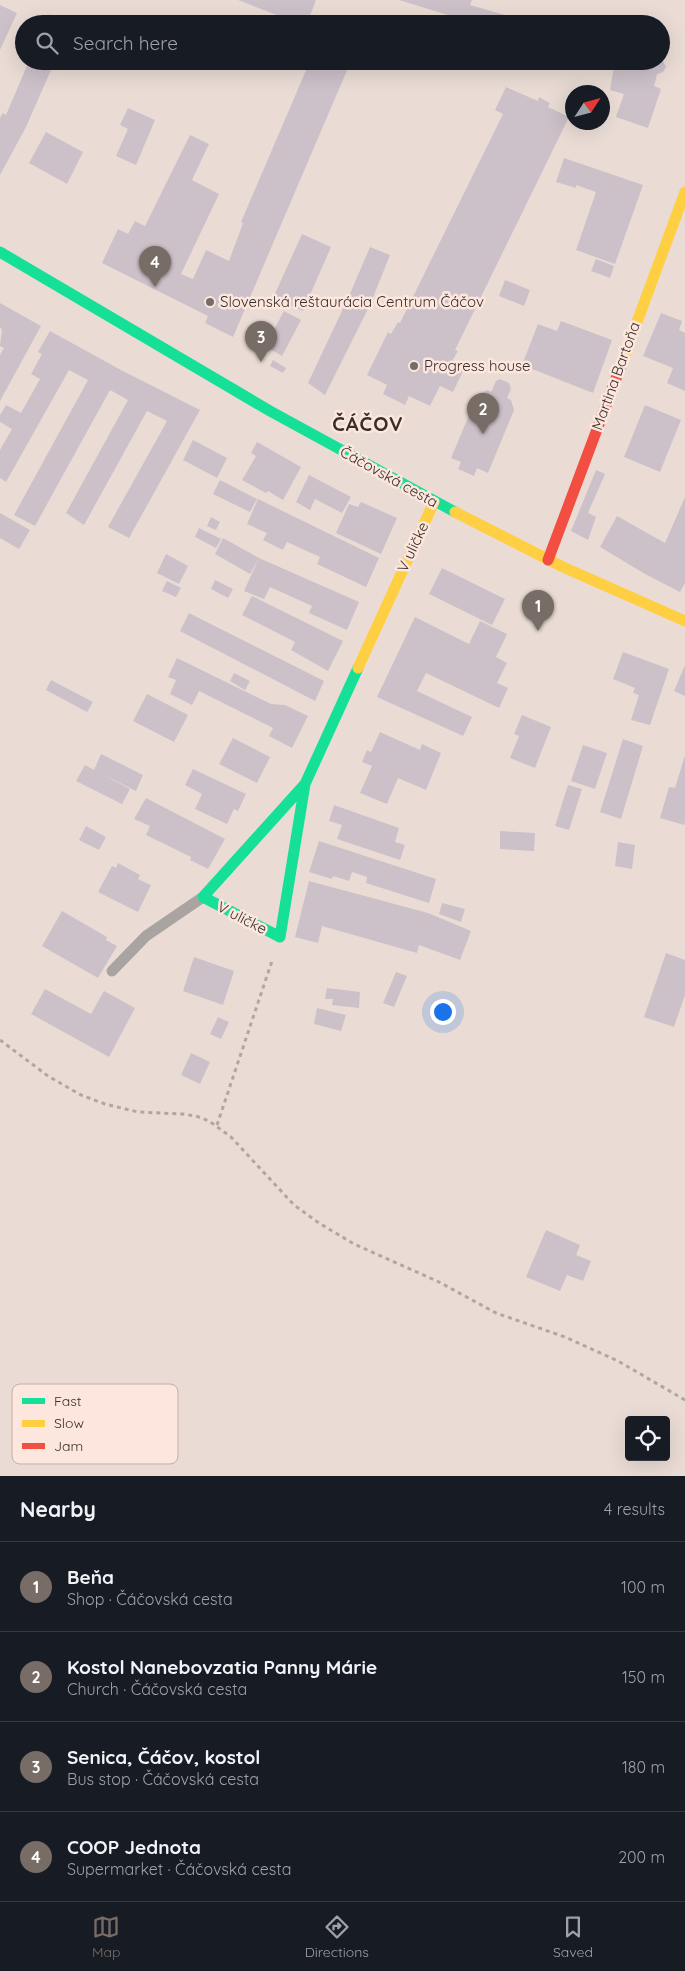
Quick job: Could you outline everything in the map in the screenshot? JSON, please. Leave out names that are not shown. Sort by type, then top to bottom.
[{"type":"street","name":"Martina Bartoňa","points":[[548,560],[685,192]]},
{"type":"street","name":"Čáčovská cesta","points":[[0,252],[225,386],[434,502],[548,560],[685,622]]},
{"type":"street","name":"V uličke","points":[[305,784],[203,897],[280,937],[305,784],[434,502]]},
{"type":"lane","points":[[112,971],[146,936],[203,897]]},
{"type":"path","points":[[217,1125],[280,937]]},
{"type":"path","points":[[0,1040],[48,1076],[81,1094],[105,1104],[138,1112],[196,1116],[217,1125],[294,1205],[354,1244],[438,1282],[496,1313],[565,1336],[618,1361],[685,1400]]},
{"type":"building","points":[[238,0],[316,0],[310,15],[277,15]]},
{"type":"building","points":[[399,0],[472,0],[470,5],[505,15],[448,15]]},
{"type":"building","points":[[0,5],[17,13],[0,50]]},
{"type":"building","points":[[25,70],[51,70],[26,127],[0,175],[0,118],[3,113],[6,115]]},
{"type":"building","points":[[306,70],[347,70],[233,337],[205,323],[208,316],[102,263],[118,229],[128,234],[135,221],[145,226],[190,135],[209,144],[192,180],[219,194],[181,274],[193,279],[206,250],[229,261],[243,223],[241,222]]},
{"type":"building","points":[[613,70],[664,70],[657,74],[654,86],[661,89],[648,128],[616,117],[624,94],[610,90]]},
{"type":"building","points":[[506,87],[538,101],[539,97],[550,103],[548,107],[565,115],[565,125],[455,350],[458,351],[451,363],[464,369],[453,392],[440,386],[430,406],[409,396],[405,405],[383,394],[387,385],[367,375],[388,332],[391,334],[398,322],[400,323],[503,114],[495,110]]},
{"type":"building","points":[[128,108],[155,120],[136,165],[116,156],[128,129],[120,125]]},
{"type":"building","points":[[46,132],[83,152],[67,184],[29,163]]},
{"type":"building","points":[[564,158],[643,185],[615,264],[576,250],[596,192],[576,185],[576,188],[556,182]]},
{"type":"building","points":[[302,234],[331,247],[303,311],[273,298]]},
{"type":"building","points":[[370,247],[390,255],[370,305],[325,395],[308,383]]},
{"type":"building","points":[[596,259],[614,266],[610,278],[591,271]]},
{"type":"building","points":[[505,280],[530,290],[524,306],[499,296]]},
{"type":"building","points":[[0,303],[41,326],[0,401],[0,355],[4,348],[0,346],[2,329],[0,328]]},
{"type":"building","points":[[284,311],[301,320],[282,356],[265,346]]},
{"type":"building","points":[[661,313],[682,321],[679,330],[685,333],[685,391],[667,383],[673,368],[643,356]]},
{"type":"building","points":[[561,321],[612,340],[593,393],[522,365],[538,324],[557,331]]},
{"type":"building","points":[[50,331],[200,410],[129,538],[108,527],[167,421],[147,411],[84,525],[66,513],[128,400],[110,390],[35,526],[14,515],[88,380],[69,370],[6,482],[0,478],[0,450],[12,429],[0,422],[0,415],[6,405],[21,413],[40,379],[31,374],[42,354],[38,352]]},
{"type":"building","points":[[273,360],[286,368],[283,373],[270,366]]},
{"type":"building","points":[[500,379],[509,383],[511,389],[507,398],[511,400],[514,410],[488,473],[477,468],[474,476],[458,469],[461,462],[451,458],[478,394],[488,390],[491,392],[496,381]]},
{"type":"building","points":[[645,405],[681,420],[660,472],[624,457]]},
{"type":"building","points":[[193,440],[227,458],[217,478],[183,460]]},
{"type":"building","points":[[257,442],[301,467],[283,500],[268,491],[266,493],[242,480],[256,456],[251,453]]},
{"type":"building","points":[[596,470],[605,474],[588,513],[596,517],[588,540],[571,531]]},
{"type":"building","points":[[309,475],[351,497],[342,513],[315,499],[310,510],[296,502]]},
{"type":"building","points":[[220,480],[257,499],[250,512],[213,494]]},
{"type":"building","points":[[685,497],[685,583],[680,592],[600,547],[617,516],[665,543]]},
{"type":"building","points":[[258,499],[379,558],[366,587],[317,564],[320,557],[287,542],[283,550],[263,540],[267,533],[247,524]]},
{"type":"building","points":[[361,502],[397,518],[381,554],[336,533],[349,504],[358,507]]},
{"type":"building","points":[[0,513],[30,530],[19,549],[0,538]]},
{"type":"building","points":[[211,517],[220,522],[216,530],[207,526]]},
{"type":"building","points":[[199,528],[221,539],[216,548],[195,537]]},
{"type":"building","points":[[223,538],[259,558],[250,574],[215,554]]},
{"type":"building","points":[[166,554],[188,566],[179,584],[157,573]]},
{"type":"building","points":[[259,558],[359,602],[347,630],[309,613],[312,606],[270,587],[264,599],[244,591]]},
{"type":"building","points":[[442,568],[505,599],[492,625],[429,594]]},
{"type":"building","points":[[215,580],[233,589],[228,598],[211,589]]},
{"type":"building","points":[[167,581],[181,588],[176,597],[162,591]]},
{"type":"building","points":[[252,596],[343,641],[328,671],[291,650],[295,642],[242,615]]},
{"type":"building","points":[[189,613],[324,681],[315,701],[180,631]]},
{"type":"building","points":[[415,617],[469,644],[480,621],[507,634],[496,657],[507,663],[497,683],[508,688],[499,708],[426,673],[417,691],[472,717],[463,736],[377,697]]},
{"type":"building","points":[[623,652],[669,669],[650,725],[631,720],[639,695],[633,693],[635,688],[613,679]]},
{"type":"building","points":[[177,658],[271,704],[285,705],[308,716],[292,748],[269,736],[273,728],[199,691],[192,705],[170,694],[176,680],[168,677]]},
{"type":"building","points":[[685,665],[685,696],[674,691]]},
{"type":"building","points":[[234,673],[250,681],[245,690],[230,681]]},
{"type":"building","points":[[51,680],[93,702],[87,712],[46,690]]},
{"type":"building","points":[[147,694],[188,715],[174,742],[133,721]]},
{"type":"building","points":[[522,715],[551,727],[535,768],[510,758],[519,736],[514,734]]},
{"type":"building","points":[[380,732],[420,750],[422,744],[441,753],[426,790],[398,778],[387,804],[360,793],[372,766],[362,762],[367,750],[371,752]]},
{"type":"building","points":[[233,738],[270,757],[257,783],[219,764]]},
{"type":"building","points":[[623,739],[643,746],[621,819],[600,812]]},
{"type":"building","points":[[583,745],[607,753],[595,789],[571,781]]},
{"type":"building","points":[[101,754],[143,775],[136,791],[94,770]]},
{"type":"building","points":[[685,755],[684,825],[660,818],[669,787],[675,788]]},
{"type":"building","points":[[85,765],[130,789],[122,804],[76,781]]},
{"type":"building","points":[[193,769],[246,794],[238,811],[234,809],[227,824],[195,809],[202,794],[185,785]]},
{"type":"building","points":[[568,785],[582,789],[569,830],[555,826]]},
{"type":"building","points":[[146,798],[225,839],[208,869],[190,860],[191,857],[146,835],[150,826],[134,819]]},
{"type":"building","points":[[334,805],[399,828],[395,842],[405,845],[400,860],[337,839],[342,825],[329,821]]},
{"type":"building","points":[[86,826],[106,837],[99,850],[79,840]]},
{"type":"building","points":[[500,831],[535,833],[534,851],[500,849]]},
{"type":"building","points":[[319,841],[436,879],[429,903],[366,883],[367,877],[352,872],[349,881],[333,876],[332,879],[309,872]]},
{"type":"building","points":[[618,842],[635,845],[632,869],[615,866]]},
{"type":"building","points":[[118,863],[140,875],[138,879],[151,885],[138,912],[98,892],[112,866],[116,868]]},
{"type":"building","points":[[309,881],[428,913],[471,931],[460,960],[419,945],[417,953],[322,926],[318,943],[295,937]]},
{"type":"building","points":[[442,903],[465,909],[461,922],[439,914]]},
{"type":"building","points":[[62,911],[107,937],[106,940],[117,946],[98,978],[42,946]]},
{"type":"building","points":[[666,953],[685,960],[685,995],[674,1027],[644,1017]]},
{"type":"building","points":[[194,957],[234,971],[223,1005],[183,991]]},
{"type":"building","points":[[396,972],[407,976],[394,1007],[383,1003]]},
{"type":"building","points":[[327,988],[360,992],[359,1008],[332,1005],[333,999],[325,999]]},
{"type":"building","points":[[45,989],[91,1014],[104,991],[135,1008],[109,1057],[31,1014]]},
{"type":"building","points":[[317,1008],[346,1015],[341,1031],[314,1024]]},
{"type":"building","points":[[218,1017],[229,1022],[221,1039],[210,1034]]},
{"type":"building","points":[[191,1053],[210,1062],[200,1084],[181,1075]]},
{"type":"building","points":[[546,1230],[580,1245],[576,1255],[591,1261],[583,1281],[567,1275],[560,1291],[526,1277]]},
{"type":"traffic: fast","points":[[0,252],[270,411],[455,512]]},
{"type":"traffic: fast","points":[[305,784],[203,897],[280,937],[305,784],[358,668]]},
{"type":"traffic: slow","points":[[620,368],[685,192]]},
{"type":"traffic: slow","points":[[358,668],[434,502]]},
{"type":"traffic: slow","points":[[455,512],[563,567],[685,621]]},
{"type":"traffic: jam","points":[[548,560],[620,368]]},
{"type":"place","name":"COOP Jednota","points":[[155,287]]},
{"type":"place","name":"Slovenská reštaurácia Centrum Čáčov","points":[[210,302]]},
{"type":"place","name":"Senica, Čáčov, kostol","points":[[261,362]]},
{"type":"place","name":"Progress house","points":[[414,366]]},
{"type":"place","name":"Kostol Nanebovzatia Panny Márie","points":[[483,434]]},
{"type":"place","name":"Beňa","points":[[538,631]]},
{"type":"district","name":"ČÁČOV","points":[[368,424]]}]
